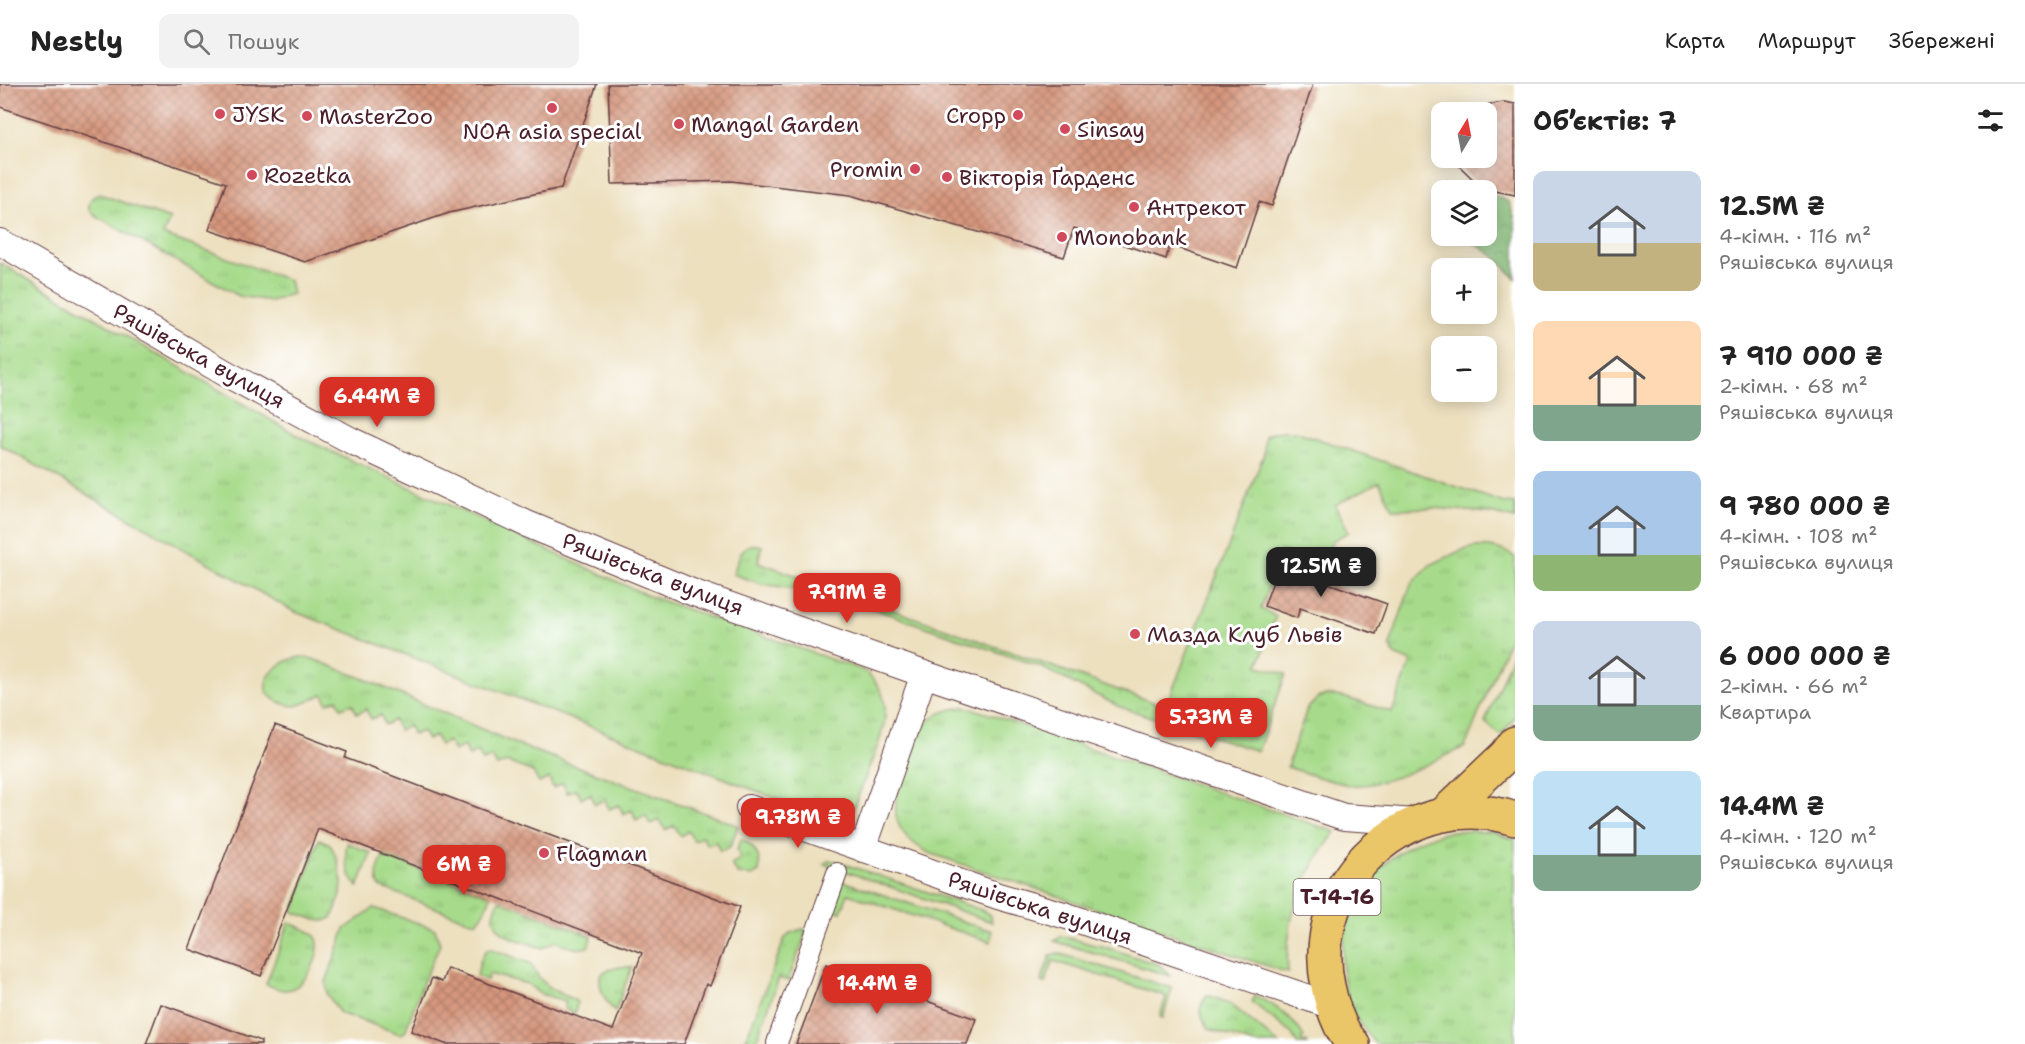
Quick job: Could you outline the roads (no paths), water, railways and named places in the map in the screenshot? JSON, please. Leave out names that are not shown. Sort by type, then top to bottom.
[{"type":"main road","name":"Т-14-16","points":[[1350,1042],[1332,1006],[1324,970],[1326,933],[1337,898],[1357,866],[1384,841],[1430,818],[1506,755],[1515,743]]},
{"type":"main road","points":[[1430,818],[1474,812],[1503,815],[1515,819]]},
{"type":"street","name":"Ряшівська вулиця","points":[[0,242],[227,374],[352,441],[526,524],[694,593],[1344,817],[1430,818]]},
{"type":"street","points":[[863,849],[924,674]]},
{"type":"street","name":"Ряшівська вулиця","points":[[749,808],[998,896],[1068,916],[1332,1006]]},
{"type":"street","points":[[777,1043],[837,873]]},
{"type":"place","name":"NOA asia special","points":[[552,108]]},
{"type":"place","name":"JYSK","points":[[220,114]]},
{"type":"place","name":"Cropp","points":[[1018,115]]},
{"type":"place","name":"MasterZoo","points":[[307,116]]},
{"type":"place","name":"Mangal Garden","points":[[679,124]]},
{"type":"place","name":"Sinsay","points":[[1065,129]]},
{"type":"place","name":"Promin","points":[[915,169]]},
{"type":"place","name":"Rozetka","points":[[252,175]]},
{"type":"place","name":"Вікторія Ґарденс","points":[[947,177]]},
{"type":"place","name":"Антрекот","points":[[1134,207]]},
{"type":"place","name":"Monobank","points":[[1062,237]]},
{"type":"place","name":"Мазда Клуб Львів","points":[[1135,634]]},
{"type":"place","name":"Flagman","points":[[544,853]]}]
